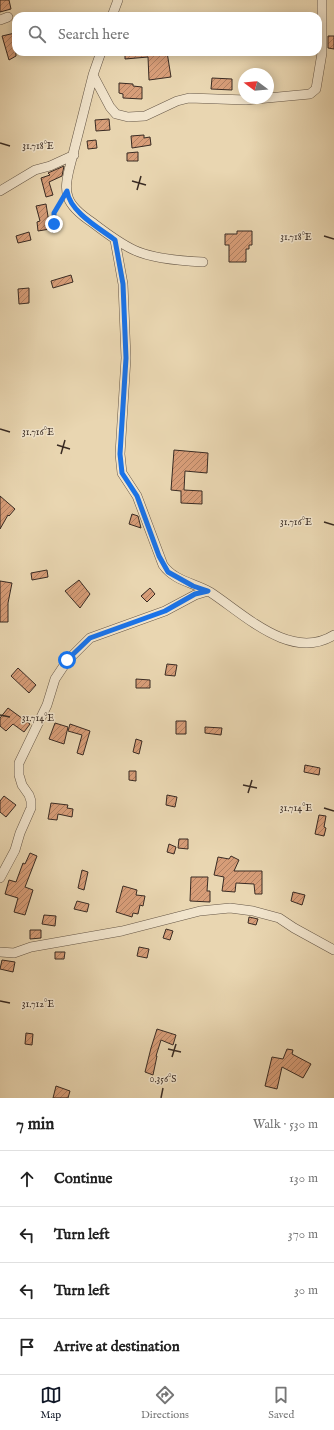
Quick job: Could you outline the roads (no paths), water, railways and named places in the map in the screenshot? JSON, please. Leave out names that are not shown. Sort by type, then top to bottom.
[{"type":"street","points":[[114,12],[118,0]]},
{"type":"street","points":[[322,0],[322,53]]},
{"type":"street","points":[[100,56],[93,75],[66,185],[68,198],[75,208],[88,220],[115,240],[134,250],[151,256],[188,262],[203,262]]},
{"type":"street","points":[[93,75],[110,107],[116,114],[145,116],[177,101],[189,98],[246,100],[310,94],[316,89],[322,56]]},
{"type":"street","points":[[0,191],[35,170],[50,166],[74,155]]},
{"type":"street","points":[[115,240],[123,284],[126,358],[120,454],[122,473],[137,496],[159,556],[168,572],[193,586],[208,591],[264,630],[288,640],[311,644],[325,640],[334,635]]},
{"type":"street","points":[[0,878],[15,850],[20,833],[31,808],[32,800],[22,785],[19,775],[20,763],[47,705],[55,679],[67,660],[90,638],[165,611],[195,594],[208,591]]},
{"type":"street","points":[[0,952],[14,953],[31,947],[122,931],[200,911],[230,908],[253,911],[279,918],[334,950]]}]
